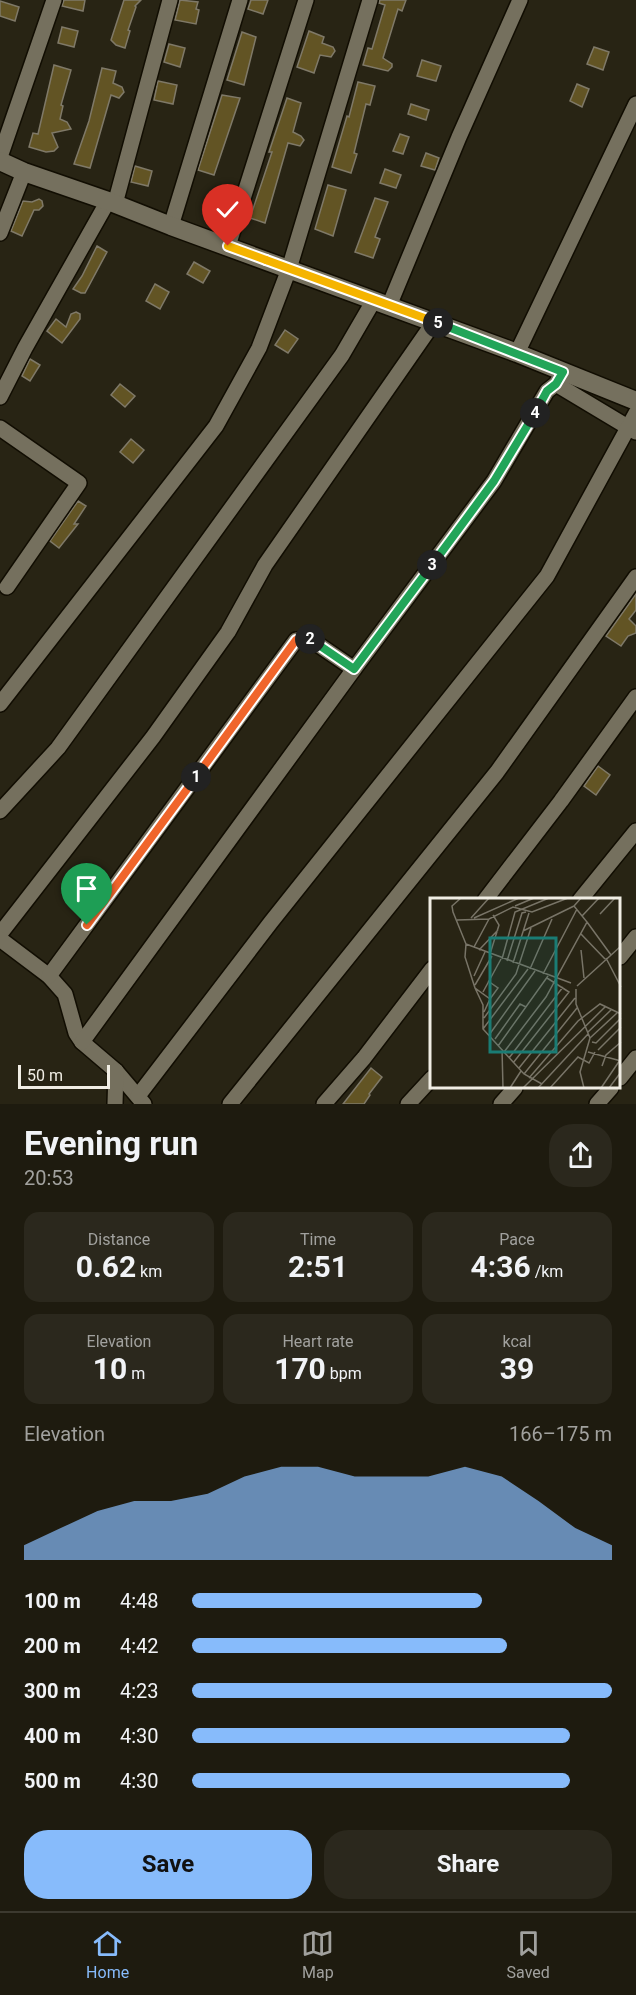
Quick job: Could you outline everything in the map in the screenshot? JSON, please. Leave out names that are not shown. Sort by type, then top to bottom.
[{"type":"street","points":[[54,0],[0,159],[24,172],[111,202],[517,353],[559,378],[632,430]]},
{"type":"street","points":[[0,397],[25,348],[111,202],[170,0]]},
{"type":"street","points":[[171,226],[240,0]]},
{"type":"street","points":[[228,246],[306,0]]},
{"type":"street","points":[[0,704],[216,426],[259,348],[289,269],[370,0]]},
{"type":"street","points":[[0,811],[58,748],[382,303],[520,0]]},
{"type":"street","points":[[517,353],[636,104]]},
{"type":"street","points":[[0,232],[24,172]]},
{"type":"street","points":[[0,934],[153,737],[222,641],[265,565],[434,322]]},
{"type":"street","points":[[559,378],[636,401]]},
{"type":"street","points":[[82,1042],[494,481],[547,391],[559,378]]},
{"type":"street","points":[[0,939],[49,976],[65,994],[76,1033],[82,1042],[116,1071],[141,1100],[271,922],[547,576],[632,430],[636,413]]},
{"type":"street","points":[[0,428],[80,483],[2,589]]},
{"type":"street","points":[[230,1104],[497,772],[636,577]]},
{"type":"street","points":[[49,976],[296,640],[310,639],[354,669]]},
{"type":"street","points":[[487,898],[561,801],[636,697]]},
{"type":"street","points":[[582,898],[636,831]]},
{"type":"street","points":[[621,956],[636,937]]},
{"type":"street","points":[[324,1104],[364,1058],[430,972]]},
{"type":"street","points":[[621,1077],[636,1058]]},
{"type":"street","points":[[115,1104],[116,1071]]},
{"type":"street","points":[[408,1104],[430,1080]]},
{"type":"street","points":[[501,1104],[514,1089]]},
{"type":"street","points":[[597,1104],[610,1089]]},
{"type":"building","points":[[64,0],[85,0],[83,11],[62,6]]},
{"type":"building","points":[[124,0],[141,0],[135,6],[125,48],[116,45],[111,40]]},
{"type":"building","points":[[180,0],[198,2],[196,24],[175,20]]},
{"type":"building","points":[[251,0],[268,0],[263,14],[248,9]]},
{"type":"building","points":[[380,0],[406,0],[402,11],[398,9],[383,58],[392,64],[388,71],[363,65],[368,48],[372,49],[385,5],[379,3]]},
{"type":"building","points":[[0,1],[19,7],[15,21],[0,16]]},
{"type":"building","points":[[62,27],[78,31],[74,47],[58,43]]},
{"type":"building","points":[[309,31],[324,37],[322,43],[333,47],[335,51],[331,57],[320,55],[314,73],[297,67]]},
{"type":"building","points":[[242,32],[256,37],[244,85],[227,80]]},
{"type":"building","points":[[169,44],[185,48],[180,67],[164,62]]},
{"type":"building","points":[[594,47],[609,52],[603,70],[587,64]]},
{"type":"building","points":[[422,60],[441,66],[436,81],[417,76]]},
{"type":"building","points":[[54,65],[71,70],[61,105],[63,106],[60,119],[67,122],[71,129],[52,133],[58,147],[54,151],[46,152],[29,147],[33,133],[38,134]]},
{"type":"building","points":[[102,68],[116,71],[113,83],[122,87],[124,92],[119,98],[111,95],[90,168],[74,164],[89,121]]},
{"type":"building","points":[[158,81],[177,85],[173,104],[154,100]]},
{"type":"building","points":[[358,82],[375,86],[370,105],[366,104],[354,153],[357,154],[351,173],[332,167]]},
{"type":"building","points":[[577,84],[589,89],[582,107],[570,101]]},
{"type":"building","points":[[222,95],[240,98],[214,175],[198,170]]},
{"type":"building","points":[[287,98],[301,103],[293,132],[304,140],[300,146],[288,143],[265,223],[250,218]]},
{"type":"building","points":[[411,104],[429,110],[426,120],[408,114]]},
{"type":"building","points":[[400,134],[409,137],[403,154],[393,151]]},
{"type":"building","points":[[426,153],[439,158],[435,170],[421,166]]},
{"type":"building","points":[[135,166],[152,171],[148,186],[131,182]]},
{"type":"building","points":[[385,169],[401,175],[396,188],[380,183]]},
{"type":"building","points":[[328,185],[346,190],[333,236],[315,229]]},
{"type":"building","points":[[375,198],[388,202],[375,237],[380,239],[373,258],[355,252]]},
{"type":"building","points":[[39,199],[43,206],[39,210],[34,210],[22,236],[11,231],[23,201],[32,202]]},
{"type":"building","points":[[97,246],[107,252],[85,293],[81,293],[73,289]]},
{"type":"building","points":[[194,262],[210,271],[203,283],[187,274]]},
{"type":"building","points":[[155,284],[169,292],[160,309],[146,301]]},
{"type":"building","points":[[76,312],[80,314],[80,319],[62,343],[47,331],[56,319],[66,327],[71,314]]},
{"type":"building","points":[[285,330],[298,339],[288,353],[275,345]]},
{"type":"building","points":[[30,359],[40,365],[30,381],[22,376]]},
{"type":"building","points":[[120,384],[135,396],[125,407],[111,395]]},
{"type":"building","points":[[131,439],[144,450],[133,463],[120,452]]},
{"type":"building","points":[[78,501],[86,506],[74,524],[78,524],[59,548],[50,541]]},
{"type":"building","points":[[636,594],[636,610],[629,619],[636,626],[636,633],[628,636],[621,646],[606,636]]},
{"type":"building","points":[[598,766],[610,775],[596,795],[584,786]]},
{"type":"building","points":[[371,1068],[382,1077],[364,1104],[343,1104]]},
{"type":"route","points":[[87,925],[296,640],[310,639],[354,669],[494,481],[547,391],[556,384],[563,372],[228,246]]}]
